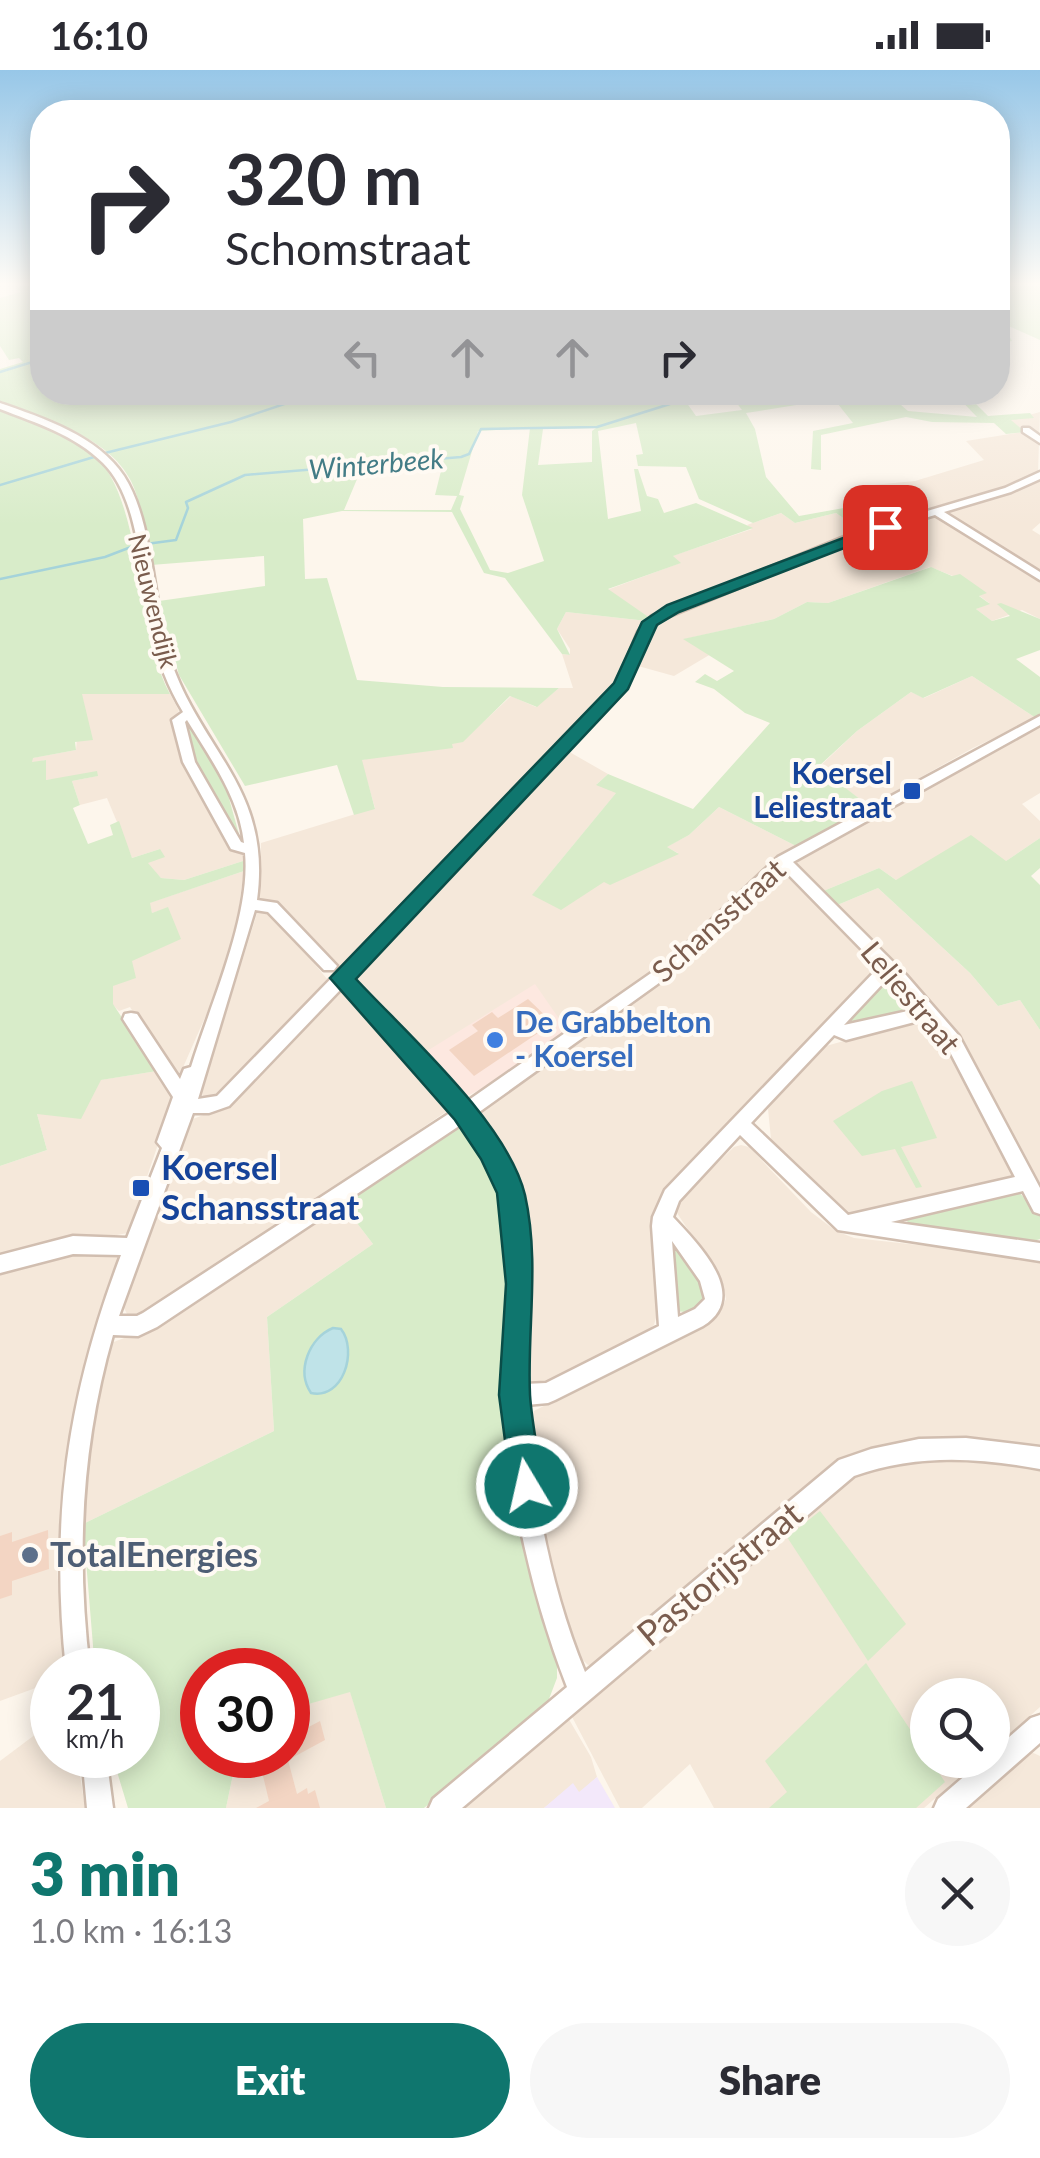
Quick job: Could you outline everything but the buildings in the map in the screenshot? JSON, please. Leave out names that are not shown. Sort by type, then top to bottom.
[{"type":"street","name":"Nieuwendijk","points":[[0,406],[83,442],[105,458],[121,478],[161,646],[175,686],[233,781],[246,816],[252,849],[250,904],[240,950],[106,1325],[81,1426],[72,1504],[70,1578],[76,1648]]},
{"type":"street","points":[[1026,430],[1040,440]]},
{"type":"street","points":[[131,1018],[183,1103],[223,1100],[335,972],[622,686],[650,622],[673,609],[860,534],[1018,486],[1040,475]]},
{"type":"street","points":[[937,512],[1040,576]]},
{"type":"street","points":[[190,714],[178,720],[189,762],[236,846],[252,849]]},
{"type":"street","name":"Schansstraat","points":[[106,1325],[138,1326],[150,1320],[464,1112],[672,966],[783,861],[1040,720]]},
{"type":"street","name":"Leliestraat","points":[[783,861],[930,1012],[958,1051],[1040,1206]]},
{"type":"street","points":[[250,904],[272,907],[464,1112],[491,1151],[511,1193],[520,1284],[514,1395],[522,1460],[564,1650],[580,1692]]},
{"type":"street","points":[[669,1331],[662,1217],[670,1196],[889,968]]},
{"type":"street","points":[[832,1027],[846,1034],[930,1012]]},
{"type":"street","points":[[740,1124],[845,1224],[1040,1252]]},
{"type":"street","points":[[845,1224],[1027,1182]]},
{"type":"street","points":[[514,1395],[548,1393],[708,1312],[715,1301],[714,1288],[702,1265],[662,1217]]},
{"type":"street","points":[[0,1264],[73,1245],[133,1247]]},
{"type":"street","name":"Pastorijstraat","points":[[442,1808],[847,1468],[898,1452],[934,1446],[983,1447],[1040,1458]]},
{"type":"street","points":[[947,1808],[1037,1735]]},
{"type":"street","points":[[97,1778],[100,1808]]},
{"type":"street","points":[[101,1778],[113,1808]]},
{"type":"shaded area","points":[[1040,412],[1038,473],[1005,488],[879,526],[854,510],[877,502],[862,486],[915,481],[984,460],[966,441],[1023,432],[1010,420]]},
{"type":"shaded area","points":[[1040,479],[1040,523],[1032,530],[1040,535],[1040,573],[946,513]]},
{"type":"shaded area","points":[[781,513],[795,523],[836,513],[862,531],[650,618],[607,590],[680,563],[672,556],[752,529],[747,525]]},
{"type":"shaded area","points":[[927,516],[943,519],[1040,580],[1040,619],[1022,610],[992,621],[976,609],[989,603],[953,576],[930,567],[828,603],[807,602],[774,619],[685,639],[711,654],[674,676],[638,666],[642,642],[655,622],[669,614],[866,535]]},
{"type":"shaded area","points":[[566,612],[647,621],[634,640],[617,685],[339,972],[275,905],[259,899],[261,843],[375,808],[361,760],[463,741],[511,696],[536,707],[559,688],[573,688],[562,654],[570,655],[570,649],[557,629]]},
{"type":"shaded area","points":[[972,676],[1036,718],[869,806],[818,768],[857,731],[911,692],[924,698]]},
{"type":"shaded area","points":[[81,693],[170,694],[179,711],[174,717],[180,747],[235,849],[243,853],[243,861],[184,880],[161,878],[147,863],[160,849],[132,858],[107,798],[80,805],[72,781],[97,776],[45,780],[46,760],[32,763],[32,758],[76,750]]},
{"type":"shaded area","points":[[1040,725],[1040,793],[1022,804],[1040,821],[1040,838],[1006,861],[896,880],[879,868],[821,892],[796,865],[795,861]]},
{"type":"shaded area","points":[[566,750],[608,774],[597,784],[617,792],[533,894],[605,881],[678,853],[666,847],[689,835],[719,807],[796,846],[755,878],[664,967],[569,1033],[419,1056],[350,980],[352,975]]},
{"type":"shaded area","points":[[244,871],[235,935],[218,988],[177,1081],[130,1007],[119,1011],[112,1004],[113,986],[168,908],[152,913],[149,903]]},
{"type":"shaded area","points":[[778,873],[789,874],[872,959],[873,971],[661,1195],[652,1220],[660,1303],[654,1325],[644,1334],[539,1386],[530,1382],[523,1358],[529,1282],[524,1221],[505,1166],[480,1121],[480,1111],[665,978]]},
{"type":"shaded area","points":[[878,888],[970,973],[998,1006],[1020,1000],[1040,1030],[1040,1187],[954,1031],[905,975],[835,906]]},
{"type":"shaded area","points":[[258,910],[272,912],[327,979],[225,1094],[206,1098],[201,1094]]},
{"type":"shaded area","points":[[535,984],[569,1033],[504,1078],[463,1098],[419,1056]]},
{"type":"shaded area","points":[[337,993],[343,993],[450,1109],[149,1314],[127,1314],[123,1306],[193,1119],[224,1107]]},
{"type":"shaded area","points":[[911,1022],[932,1028],[950,1049],[1015,1176],[846,1216],[771,1139],[768,1109],[819,1048]]},
{"type":"shaded area","points":[[157,1071],[175,1094],[128,1233],[0,1256],[0,1166],[47,1150],[37,1114],[100,1080]]},
{"type":"shaded area","points":[[734,1147],[749,1147],[811,1212],[836,1231],[854,1238],[1040,1258],[1040,1450],[942,1436],[867,1450],[594,1665],[588,1665],[571,1649],[540,1521],[527,1423],[534,1411],[707,1321],[721,1310],[726,1299],[722,1281],[675,1210],[682,1197]]},
{"type":"shaded area","points":[[340,1201],[373,1244],[267,1317],[274,1431],[83,1524],[94,1417],[111,1343],[140,1332]]},
{"type":"shaded area","points":[[74,1252],[115,1254],[119,1259],[89,1345],[63,1472],[57,1568],[62,1648],[30,1648],[30,1690],[0,1701],[0,1270]]},
{"type":"shaded area","points":[[902,1456],[1040,1463],[1040,1707],[1010,1734],[1010,1678],[910,1678],[910,1778],[958,1778],[924,1808],[714,1808],[690,1764],[642,1808],[620,1808],[570,1713],[842,1480]]},
{"type":"shaded area","points":[[350,1691],[386,1808],[226,1808],[232,1778],[310,1778],[310,1703]]},
{"type":"shaded area","points":[[567,1716],[591,1757],[597,1777],[579,1793],[573,1784],[544,1808],[459,1808]]},
{"type":"shaded area","points":[[30,1738],[30,1778],[80,1778],[85,1808],[0,1808],[0,1761]]},
{"type":"shaded area","points":[[1029,1751],[1040,1756],[1040,1808],[960,1808],[996,1778],[1010,1778],[1010,1767]]},
{"type":"shaded area","points":[[597,1777],[615,1808],[544,1808],[573,1783],[579,1792]]},
{"type":"green space","points":[[30,363],[30,405],[688,405],[696,416],[742,410],[738,405],[796,405],[746,413],[755,429],[766,477],[799,516],[855,506],[855,511],[879,526],[862,531],[836,513],[795,523],[781,513],[753,523],[699,499],[686,467],[638,466],[636,455],[643,454],[636,423],[598,431],[608,519],[641,511],[634,469],[638,469],[647,496],[658,499],[664,513],[696,503],[753,528],[673,556],[681,563],[608,589],[650,618],[647,621],[566,612],[557,629],[570,655],[562,654],[505,578],[484,573],[452,512],[342,511],[303,519],[305,579],[327,578],[357,680],[443,687],[559,688],[537,707],[510,696],[463,742],[452,744],[453,748],[362,760],[375,809],[354,815],[337,765],[245,786],[179,675],[159,601],[265,586],[264,556],[151,565],[138,501],[121,465],[73,431],[0,402],[0,369]],"holes":[[[530,428],[522,495],[544,561],[508,573],[490,570],[460,509],[464,496],[459,495],[478,431]],[[596,428],[592,431],[592,462],[538,465],[543,429]],[[444,459],[435,495],[457,496],[451,510],[344,510],[363,465]]]},
{"type":"green space","points":[[839,405],[901,405],[908,411],[977,417],[966,405],[977,405],[988,416],[1030,413],[1034,418],[1011,420],[1025,432],[1006,434],[994,423],[932,422],[906,417],[821,435],[821,470],[811,469],[813,431],[853,423]]},
{"type":"green space","points":[[0,411],[71,439],[92,453],[109,473],[130,532],[150,636],[170,694],[82,694],[93,740],[75,742],[76,750],[33,758],[32,762],[46,760],[46,780],[97,771],[98,776],[72,781],[80,805],[73,808],[88,844],[113,835],[110,825],[119,821],[132,858],[160,849],[165,857],[148,863],[161,878],[184,880],[243,861],[244,871],[150,903],[152,913],[168,907],[181,939],[132,961],[136,978],[113,986],[113,1004],[157,1071],[101,1080],[81,1119],[37,1114],[47,1150],[0,1166]]},
{"type":"green space","points":[[931,567],[952,576],[960,574],[987,593],[979,596],[990,604],[976,609],[992,621],[1010,616],[997,604],[1001,603],[1040,619],[1040,650],[1016,659],[1040,677],[1040,716],[1036,718],[972,676],[923,698],[911,692],[857,731],[818,767],[869,806],[796,846],[719,807],[689,835],[667,847],[679,854],[610,885],[604,882],[561,910],[532,895],[616,793],[596,785],[608,774],[693,809],[770,723],[745,713],[714,689],[695,682],[705,674],[717,681],[734,671],[683,639],[774,619],[807,602],[828,603]]},
{"type":"green space","points":[[186,721],[225,784],[242,845],[195,768],[183,723]]},
{"type":"green space","points":[[971,835],[1006,861],[1040,838],[1040,868],[1031,876],[1040,885],[1040,1030],[1020,1000],[998,1006],[970,973],[878,888],[835,906],[821,892],[879,868],[896,880]]},
{"type":"green space","points":[[882,984],[904,990],[911,998],[913,1010],[848,1027],[846,1022]]},
{"type":"green space","points":[[912,1081],[937,1138],[901,1147],[922,1187],[916,1188],[895,1149],[862,1156],[833,1121],[882,1091]]},
{"type":"green space","points":[[459,1126],[468,1130],[500,1182],[513,1238],[508,1353],[557,1656],[557,1678],[549,1699],[525,1724],[424,1808],[386,1808],[350,1692],[310,1704],[310,1648],[180,1648],[180,1778],[232,1778],[226,1808],[128,1808],[119,1778],[160,1778],[160,1648],[93,1648],[83,1524],[274,1431],[267,1317],[373,1244],[340,1201]]},
{"type":"green space","points":[[1019,1192],[1040,1216],[1040,1239],[914,1228],[907,1221],[907,1216]]},
{"type":"green space","points":[[673,1243],[700,1269],[707,1297],[691,1313],[677,1311],[669,1245]]},
{"type":"green space","points":[[820,1511],[906,1624],[868,1661],[787,1537]]},
{"type":"green space","points":[[866,1663],[910,1729],[910,1778],[942,1778],[945,1782],[916,1808],[769,1808],[787,1792],[765,1761]]},
{"type":"water","points":[[333,1328],[341,1329],[346,1338],[344,1372],[332,1389],[311,1393],[305,1375],[307,1356],[317,1339]]},
{"type":"waterway","points":[[0,372],[29,363]]},
{"type":"waterway","points":[[105,453],[231,422],[281,405]]},
{"type":"waterway","name":"Winterbeek","points":[[146,544],[176,540],[188,508],[186,502],[245,475],[461,457],[469,454],[481,429],[597,427],[667,405]]},
{"type":"waterway","points":[[0,485],[94,457]]},
{"type":"waterway","name":"Winterbeek","points":[[0,579],[105,557],[131,547]]},
{"type":"place","name":"Koersel Leliestraat","points":[[912,791]]},
{"type":"place","name":"De Grabbelton - Koersel","points":[[495,1040]]},
{"type":"place","name":"Koersel Schansstraat","points":[[141,1188]]},
{"type":"place","name":"TotalEnergies","points":[[30,1555]]},
{"type":"route","points":[[527,1486],[514,1395],[520,1247],[511,1193],[491,1151],[464,1112],[341,978],[622,686],[650,622],[673,609],[885,527]]}]
